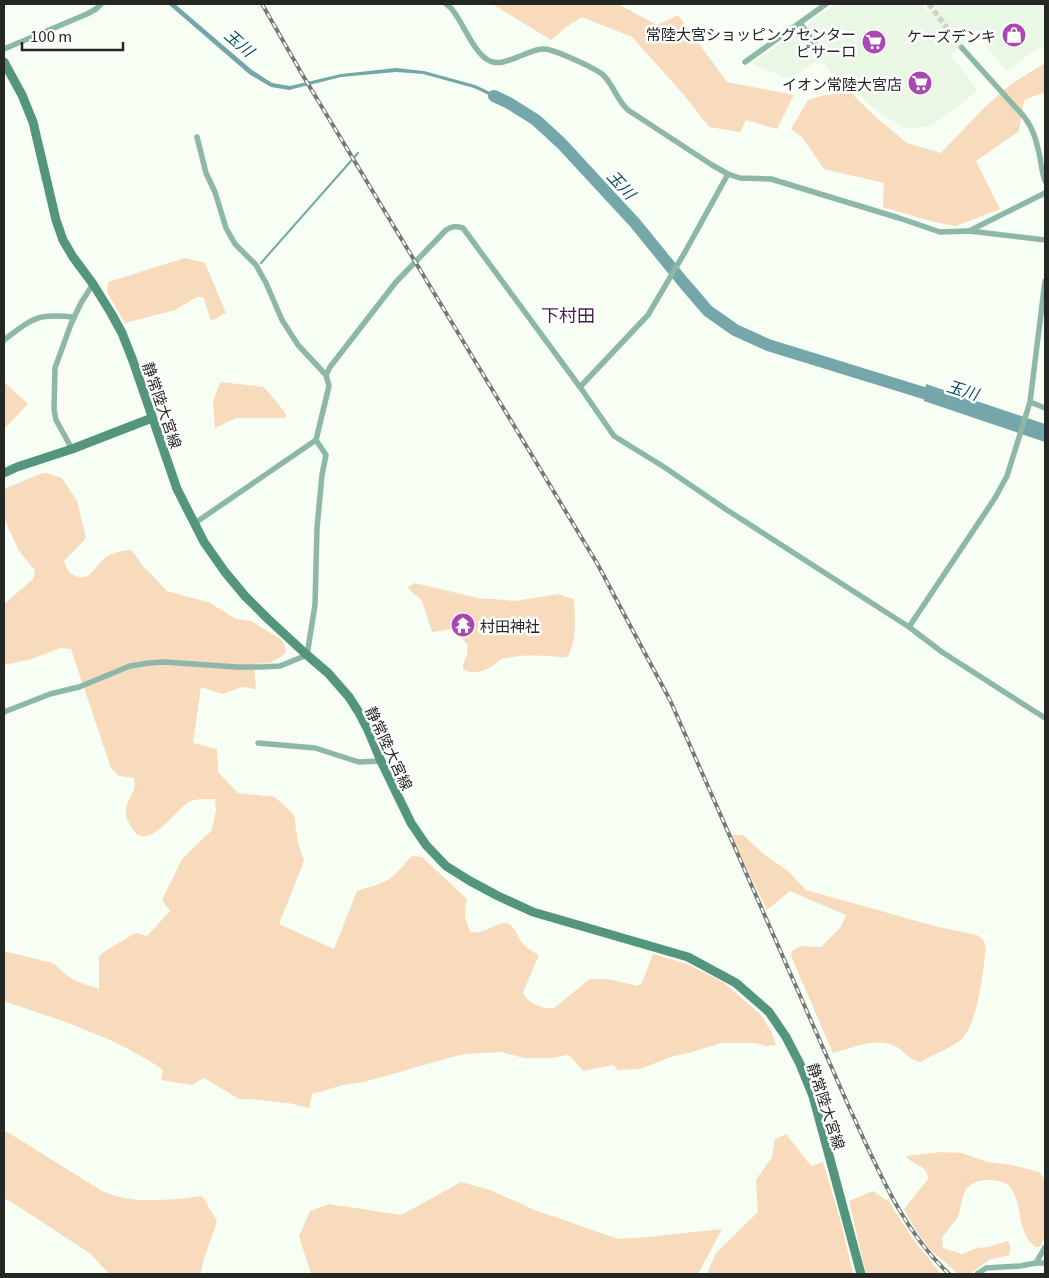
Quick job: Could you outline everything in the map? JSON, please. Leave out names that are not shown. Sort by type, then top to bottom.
[{"type":"main road","name":"静常陸大宮線","points":[[4,62],[22,95],[33,122],[56,220],[64,240],[122,333],[177,489],[204,542],[225,572],[245,596],[328,673],[358,711],[412,823],[426,844],[446,866],[470,882],[534,912],[688,957],[736,983],[769,1012],[786,1037],[813,1096],[861,1274]]},
{"type":"main road","points":[[4,473],[17,466],[152,418]]},
{"type":"street","points":[[4,48],[87,14],[101,4]]},
{"type":"street","points":[[446,4],[454,12],[478,51],[485,58],[492,62],[500,62],[540,49],[548,49],[586,65],[602,73],[621,103],[628,110],[728,174],[740,178],[771,179],[940,232],[969,231],[1045,240]]},
{"type":"street","points":[[745,62],[826,4]]},
{"type":"street","points":[[800,23],[817,47]]},
{"type":"street","points":[[962,48],[1025,116],[1038,147],[1045,181]]},
{"type":"street","points":[[195,523],[316,440],[329,386],[326,375],[298,345],[282,320],[266,283],[256,266],[235,244],[226,228],[215,192],[206,173],[197,137]]},
{"type":"street","points":[[580,387],[648,315],[728,174]]},
{"type":"street","points":[[969,231],[1045,193]]},
{"type":"street","points":[[326,375],[330,367],[396,282],[446,230],[458,226],[463,228],[614,436],[909,627],[942,652],[1045,718]]},
{"type":"street","points":[[909,627],[995,498],[1007,476],[1030,402],[1045,281]]},
{"type":"street","points":[[72,448],[56,420],[54,409],[54,368],[74,317],[93,284]]},
{"type":"street","points":[[4,340],[40,317],[74,317]]},
{"type":"street","points":[[1030,402],[1045,408]]},
{"type":"street","points":[[4,712],[50,694],[78,687],[130,666],[164,662],[237,667],[280,666],[307,655],[316,606],[317,528],[322,475],[326,456],[316,440]]},
{"type":"street","points":[[258,743],[315,748],[359,762],[382,761]]},
{"type":"street","points":[[1036,1263],[1045,1247]]},
{"type":"street","points":[[977,1274],[986,1268],[1045,1263]]},
{"type":"shaded area","points":[[492,4],[618,4],[657,25],[678,15],[727,82],[794,95],[777,129],[746,120],[740,132],[709,127],[684,95],[632,37],[582,17],[566,27],[551,40]]},
{"type":"shaded area","points":[[836,4],[922,4],[928,12],[939,4],[1045,4],[1045,50],[1042,46],[1006,71],[977,33],[951,55],[978,91],[930,127],[904,128],[872,107],[849,86],[833,75],[820,59],[789,79],[752,64]]},
{"type":"shaded area","points":[[1045,63],[1045,92],[1024,100],[1019,131],[976,161],[1000,209],[956,226],[934,222],[883,207],[884,183],[824,169],[803,138],[791,129],[808,100],[825,95],[851,93],[907,143],[941,153],[984,108],[1011,84]]},
{"type":"shaded area","points":[[185,258],[205,263],[226,313],[211,321],[203,297],[197,297],[175,310],[125,323],[107,292],[108,282]]},
{"type":"shaded area","points":[[4,382],[28,404],[4,429]]},
{"type":"shaded area","points":[[220,382],[264,387],[284,411],[285,418],[236,418],[215,428],[213,402]]},
{"type":"shaded area","points":[[46,473],[62,478],[77,501],[86,538],[64,561],[71,574],[85,577],[107,557],[130,550],[167,591],[210,603],[236,619],[251,621],[282,640],[286,649],[285,654],[270,663],[254,664],[256,689],[242,687],[222,694],[201,687],[193,743],[217,749],[218,772],[238,793],[275,797],[294,815],[298,843],[304,861],[279,924],[334,949],[357,891],[388,880],[412,856],[422,857],[467,899],[465,916],[471,932],[481,932],[501,924],[509,924],[523,944],[539,955],[523,992],[526,998],[534,1004],[544,1008],[554,1008],[590,979],[608,979],[638,986],[642,983],[653,954],[687,964],[723,982],[760,1014],[771,1031],[776,1045],[721,1043],[671,1057],[640,1069],[618,1070],[613,1065],[583,1071],[568,1055],[551,1058],[524,1058],[501,1052],[464,1054],[364,1082],[343,1085],[312,1094],[309,1108],[288,1103],[239,1099],[204,1078],[192,1085],[161,1080],[163,1070],[126,1048],[81,1028],[4,1001],[4,951],[52,963],[79,982],[99,989],[99,957],[102,953],[136,933],[147,936],[170,911],[162,900],[182,859],[212,830],[216,810],[215,799],[192,801],[183,806],[161,828],[145,836],[138,835],[132,828],[126,813],[134,788],[134,778],[119,776],[111,768],[71,649],[60,648],[32,659],[4,665],[4,604],[33,579],[35,574],[34,569],[19,551],[4,518],[4,489]]},
{"type":"shaded area","points":[[415,583],[478,598],[515,601],[558,594],[574,599],[574,636],[568,656],[532,655],[511,657],[501,660],[483,671],[466,671],[463,669],[463,664],[467,655],[468,645],[453,629],[432,632],[422,601],[408,587]]},
{"type":"shaded area","points":[[731,835],[743,835],[766,856],[788,871],[806,890],[938,927],[977,935],[984,941],[986,949],[975,1013],[965,1035],[954,1045],[920,1062],[910,1058],[897,1047],[881,1043],[865,1044],[833,1053],[791,956],[792,951],[801,946],[821,947],[841,927],[846,915],[790,891],[767,910]]},
{"type":"shaded area","points":[[4,1131],[102,1191],[114,1195],[139,1200],[202,1196],[217,1221],[203,1262],[201,1274],[109,1274],[91,1254],[4,1198]]},
{"type":"shaded area","points":[[786,1134],[811,1166],[823,1162],[842,1226],[853,1274],[707,1274],[716,1253],[758,1212],[756,1180],[772,1157],[775,1139]]},
{"type":"shaded area","points":[[942,1152],[962,1153],[987,1162],[1012,1165],[1039,1172],[1045,1180],[1045,1235],[1040,1247],[1035,1247],[1027,1238],[1014,1192],[1009,1186],[1001,1182],[987,1180],[973,1183],[966,1190],[958,1216],[942,1238],[943,1248],[962,1254],[977,1248],[1008,1241],[1010,1244],[1009,1255],[989,1260],[970,1274],[958,1274],[931,1251],[917,1232],[904,1209],[928,1179],[927,1174],[923,1168],[906,1156]]},
{"type":"shaded area","points":[[461,1182],[490,1190],[535,1210],[618,1239],[722,1229],[698,1274],[311,1274],[299,1236],[310,1211],[329,1204],[401,1215]]},
{"type":"shaded area","points":[[873,1191],[889,1202],[912,1238],[941,1274],[866,1274],[849,1201]]},
{"type":"water","points":[[168,4],[175,4],[252,70],[272,83],[290,86],[341,74],[396,68],[424,71],[475,85],[510,101],[508,104],[474,88],[423,74],[396,72],[341,77],[289,90],[271,87],[249,74]]},
{"type":"water","points":[[926,384],[1045,424],[1045,442],[924,401]]},
{"type":"waterway","name":"玉川","points":[[494,96],[536,120],[562,144],[635,223],[708,311],[735,330],[768,345],[940,398]]},
{"type":"waterway","points":[[261,263],[358,153]]},
{"type":"tunnel","points":[[929,4],[962,48]]},
{"type":"railway","points":[[262,4],[302,74],[598,565],[670,700],[849,1107],[880,1173],[903,1217],[932,1256],[949,1274]]},
{"type":"place","name":"ケーズデンキ","points":[[1014,35]]},
{"type":"place","name":"常陸大宮ショッピングセンター ピサーロ","points":[[874,42]]},
{"type":"place","name":"イオン常陸大宮店","points":[[920,83]]},
{"type":"place","name":"村田神社","points":[[463,625]]},
{"type":"district","name":"下村田","points":[[568,314]]}]
